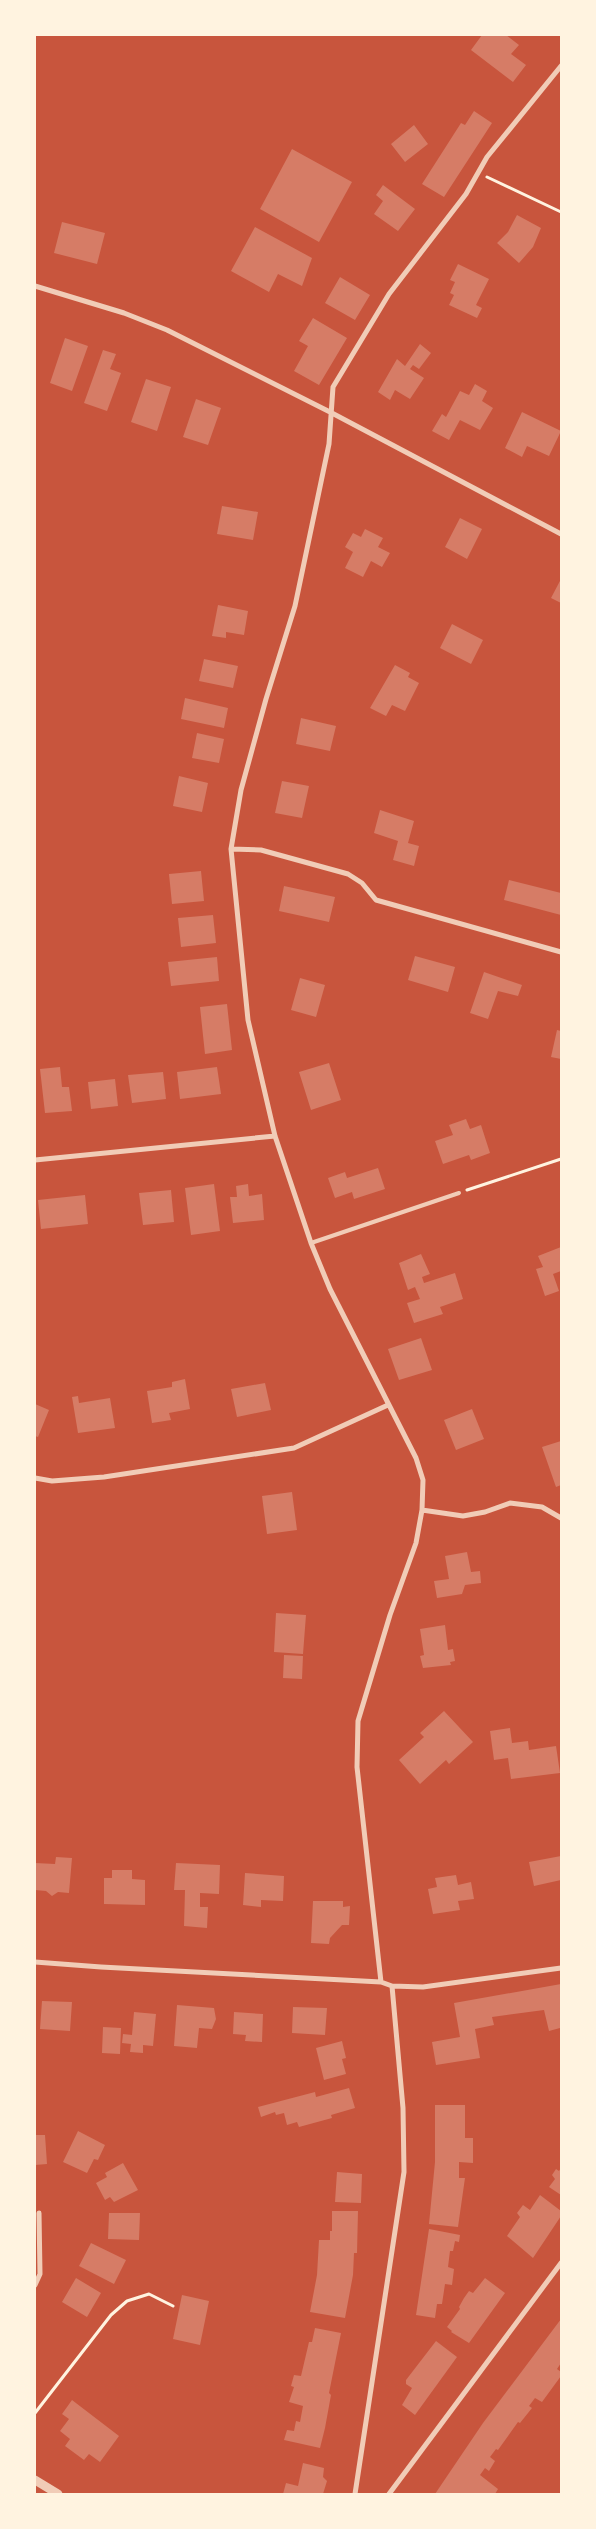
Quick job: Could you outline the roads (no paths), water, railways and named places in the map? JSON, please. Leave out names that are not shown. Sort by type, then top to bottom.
[{"type":"street","points":[[381,1982],[357,1766],[358,1722],[390,1615],[416,1543],[422,1510],[423,1480],[416,1458],[330,1289],[311,1243],[274,1136],[248,1020],[232,849],[241,790],[295,606],[329,444],[333,387],[389,294],[466,194],[487,157],[561,66]]},
{"type":"street","points":[[35,286],[124,313],[167,330],[330,412],[561,534]]},
{"type":"street","points":[[232,849],[261,850],[348,874],[362,883],[376,900],[561,952]]},
{"type":"street","points":[[35,1160],[274,1136]]},
{"type":"street","points":[[35,1478],[52,1481],[104,1477],[294,1448],[388,1405]]},
{"type":"street","points":[[422,1510],[463,1516],[485,1512],[510,1502],[542,1507],[561,1518]]},
{"type":"street","points":[[35,1962],[381,1982],[392,1986],[423,1987],[561,1968]]},
{"type":"street","points":[[355,2494],[404,2172],[403,2108],[392,1986]]},
{"type":"street","points":[[35,2285],[40,2274],[39,2213]]},
{"type":"street","points":[[389,2494],[561,2263]]},
{"type":"street","points":[[35,2480],[58,2494]]},
{"type":"lane","points":[[311,1243],[459,1193]]}]
